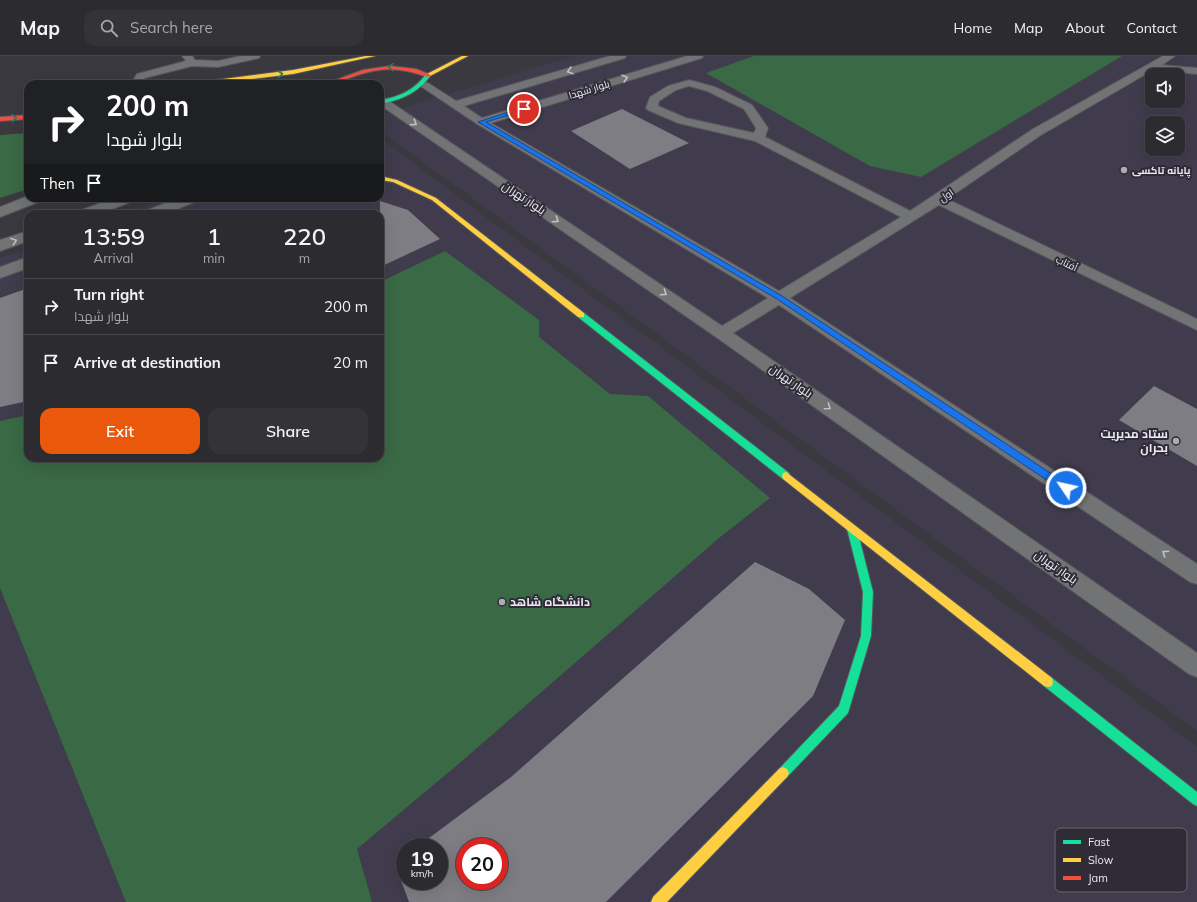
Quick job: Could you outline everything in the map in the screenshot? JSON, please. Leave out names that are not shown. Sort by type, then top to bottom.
[{"type":"street","points":[[231,80],[293,72],[373,56]]},
{"type":"street","points":[[384,101],[412,93],[426,80],[466,56]]},
{"type":"street","points":[[338,80],[352,74],[384,67],[411,68],[422,71],[426,80]]},
{"type":"street","points":[[0,118],[24,117]]},
{"type":"street","points":[[384,179],[395,181],[434,199],[852,530],[1197,800]]},
{"type":"street","points":[[0,212],[26,202]]},
{"type":"street","points":[[96,210],[117,202]]},
{"type":"street","points":[[161,210],[182,202]]},
{"type":"street","points":[[0,246],[24,237]]},
{"type":"street","points":[[0,273],[24,264]]},
{"type":"street","points":[[658,902],[844,709],[866,636],[868,592],[852,530]]},
{"type":"lane","points":[[138,80],[141,76],[190,59],[218,64],[255,56]]},
{"type":"lane","name":"بلوار شهدا","points":[[454,105],[621,56]]},
{"type":"lane","name":"بلوار شهدا","points":[[481,122],[698,56]]},
{"type":"lane","name":"اول","points":[[722,333],[938,200],[1037,132],[1170,56]]},
{"type":"lane","points":[[1151,67],[1197,71]]},
{"type":"lane","points":[[426,80],[454,105],[481,122],[779,298],[1197,575]]},
{"type":"lane","points":[[759,138],[762,128],[748,107],[710,89],[689,83],[672,88],[654,99],[652,108],[682,121],[759,138],[911,217]]},
{"type":"lane","points":[[481,97],[471,103],[471,107],[487,113],[509,113]]},
{"type":"lane","name":"بلوار تهران","points":[[384,104],[722,333],[1197,666]]},
{"type":"lane","name":"آفتاب","points":[[938,200],[1197,325]]},
{"type":"shaded area","points":[[574,56],[1197,56],[1197,731],[384,133],[384,114]]},
{"type":"shaded area","name":"دانشگاه شاهد","points":[[384,141],[1197,747],[1197,902],[0,902],[0,258],[24,249],[24,462],[384,462],[384,210],[133,210],[156,202],[384,202]]},
{"type":"green space","points":[[754,56],[1122,56],[921,177],[870,166],[706,73]]},
{"type":"green space","points":[[24,133],[24,190],[0,198],[0,135]]},
{"type":"green space","points":[[445,251],[539,320],[539,337],[610,394],[648,396],[770,498],[719,538],[462,761],[357,849],[372,902],[126,902],[0,588],[0,421],[24,416],[24,462],[384,462],[384,280]]},
{"type":"building","points":[[622,109],[689,143],[630,169],[571,131]]},
{"type":"building","points":[[380,202],[383,202],[408,210],[440,239],[384,265],[384,210],[380,210]]},
{"type":"building","points":[[24,289],[24,402],[0,407],[0,298]]},
{"type":"building","name":"ستاد مدیریت بحران","points":[[1154,386],[1197,409],[1197,466],[1119,420]]},
{"type":"building","points":[[755,562],[809,589],[845,620],[813,696],[606,902],[409,902],[405,890],[448,890],[448,838],[429,838],[511,777]]},
{"type":"traffic: fast","points":[[384,101],[401,97],[413,91],[428,75]]},
{"type":"traffic: fast","points":[[581,315],[786,476]]},
{"type":"traffic: fast","points":[[783,773],[844,709],[866,636],[868,592],[852,529]]},
{"type":"traffic: fast","points":[[1048,682],[1197,800]]},
{"type":"traffic: slow","points":[[231,80],[293,72],[373,56]]},
{"type":"traffic: slow","points":[[428,75],[466,56]]},
{"type":"traffic: slow","points":[[384,179],[395,181],[434,199],[581,315]]},
{"type":"traffic: slow","points":[[786,476],[1048,682]]},
{"type":"traffic: slow","points":[[658,902],[783,773]]},
{"type":"traffic: jam","points":[[339,80],[365,71],[390,67],[416,70],[428,75]]},
{"type":"traffic: jam","points":[[0,119],[24,117]]},
{"type":"place","name":"پایانه تاکسی","points":[[1124,170]]},
{"type":"place","name":"ستاد مدیریت بحران","points":[[1176,441]]},
{"type":"place","name":"دانشگاه شاهد","points":[[502,602]]},
{"type":"route","points":[[524,109],[481,122],[779,298],[1066,488]]}]
